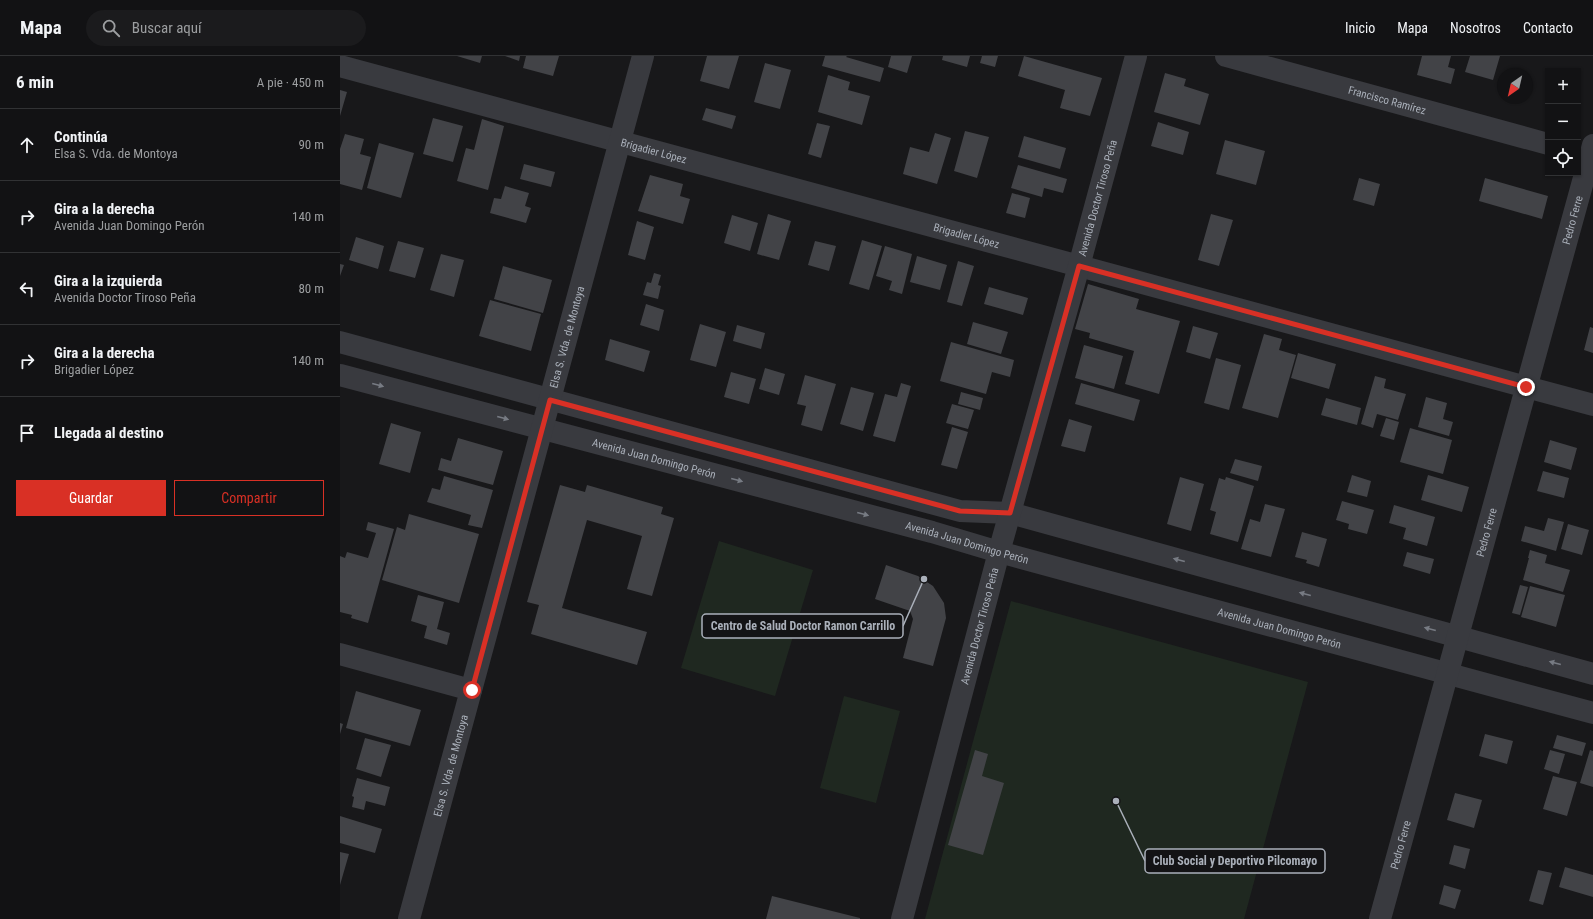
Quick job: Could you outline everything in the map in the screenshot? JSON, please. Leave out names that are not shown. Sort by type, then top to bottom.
[{"type":"street","name":"Elsa S. Vda. de Montoya","points":[[409,919],[644,56]]},
{"type":"street","name":"Avenida Doctor Tiroso Peña","points":[[902,919],[999,552],[1136,56]]},
{"type":"street","name":"Francisco Ramírez","points":[[1226,56],[1545,143]]},
{"type":"street","name":"Brigadier López","points":[[340,66],[1593,405]]},
{"type":"street","name":"Pedro Ferre","points":[[1380,919],[1589,152]]},
{"type":"street","points":[[340,342],[960,511],[1010,513],[1593,674]]},
{"type":"street","name":"Avenida Juan Domingo Perón","points":[[340,375],[932,532],[999,552],[1593,713]]},
{"type":"street","points":[[340,654],[472,690]]},
{"type":"shaded area","points":[[719,541],[813,570],[775,696],[681,668]]},
{"type":"shaded area","points":[[1011,601],[1308,682],[1244,919],[925,919]]},
{"type":"shaded area","points":[[844,696],[900,711],[876,803],[820,788]]},
{"type":"building","points":[[457,56],[482,56],[480,63]]},
{"type":"building","points":[[505,56],[520,56],[519,61]]},
{"type":"building","points":[[526,56],[559,56],[553,76],[523,68]]},
{"type":"building","points":[[707,56],[739,56],[729,89],[700,81]]},
{"type":"building","points":[[825,56],[847,56],[846,57],[884,68],[880,82],[822,66]]},
{"type":"building","points":[[891,56],[912,56],[907,73],[888,67]]},
{"type":"building","points":[[943,56],[970,56],[967,67],[942,60]]},
{"type":"building","points":[[982,56],[998,56],[995,67],[980,63]]},
{"type":"building","points":[[1024,56],[1102,78],[1090,116],[1060,108],[1065,90],[1018,76]]},
{"type":"building","points":[[1422,56],[1451,56],[1448,67],[1455,69],[1451,84],[1417,75]]},
{"type":"building","points":[[1470,56],[1500,56],[1493,80],[1465,72]]},
{"type":"building","points":[[765,63],[791,70],[780,109],[754,102]]},
{"type":"building","points":[[1165,73],[1186,79],[1184,86],[1209,94],[1200,125],[1154,112]]},
{"type":"building","points":[[828,75],[850,82],[848,90],[870,96],[862,125],[818,112]]},
{"type":"building","points":[[340,90],[347,92],[340,116]]},
{"type":"building","points":[[706,108],[736,116],[732,129],[702,120]]},
{"type":"building","points":[[433,118],[463,126],[453,162],[423,154]]},
{"type":"building","points":[[482,119],[504,126],[488,190],[457,181],[466,148],[474,150]]},
{"type":"building","points":[[1158,122],[1189,132],[1183,155],[1151,146]]},
{"type":"building","points":[[817,123],[830,126],[821,158],[808,154]]},
{"type":"building","points":[[965,131],[989,137],[977,178],[954,171]]},
{"type":"building","points":[[935,133],[951,138],[937,184],[903,174],[910,147],[929,152]]},
{"type":"building","points":[[345,134],[364,139],[360,154],[371,157],[362,190],[340,184],[340,149]]},
{"type":"building","points":[[1024,136],[1066,148],[1060,169],[1018,157]]},
{"type":"building","points":[[1225,140],[1265,151],[1256,185],[1216,174]]},
{"type":"building","points":[[379,143],[414,153],[401,198],[367,188]]},
{"type":"building","points":[[524,164],[555,172],[551,187],[520,179]]},
{"type":"building","points":[[1018,165],[1067,179],[1063,193],[1044,188],[1042,197],[1011,188]]},
{"type":"building","points":[[650,175],[683,184],[680,196],[690,199],[683,224],[638,211]]},
{"type":"building","points":[[1359,178],[1380,184],[1374,206],[1353,200]]},
{"type":"building","points":[[1485,178],[1548,196],[1542,219],[1479,201]]},
{"type":"building","points":[[505,186],[529,193],[525,206],[531,208],[526,223],[490,213],[494,198],[501,199]]},
{"type":"building","points":[[1012,193],[1030,198],[1025,218],[1006,213]]},
{"type":"building","points":[[768,214],[791,221],[779,260],[757,254]]},
{"type":"building","points":[[1211,214],[1233,220],[1219,266],[1198,260]]},
{"type":"building","points":[[732,215],[758,223],[750,251],[724,243]]},
{"type":"building","points":[[637,221],[654,227],[645,260],[628,255]]},
{"type":"building","points":[[356,237],[384,246],[378,269],[349,260]]},
{"type":"building","points":[[862,240],[882,246],[869,290],[849,284]]},
{"type":"building","points":[[398,241],[424,248],[415,278],[389,271]]},
{"type":"building","points":[[815,241],[836,246],[829,271],[808,265]]},
{"type":"building","points":[[885,246],[912,254],[902,294],[889,290],[892,281],[876,276]]},
{"type":"building","points":[[441,254],[464,260],[454,297],[430,290]]},
{"type":"building","points":[[917,256],[947,265],[940,290],[910,282]]},
{"type":"building","points":[[958,261],[974,266],[962,306],[947,302]]},
{"type":"building","points":[[340,264],[344,265],[340,276]]},
{"type":"building","points":[[503,266],[552,280],[543,313],[494,299]]},
{"type":"building","points":[[654,273],[661,275],[658,285],[661,286],[658,299],[643,295],[647,282],[651,283]]},
{"type":"building","points":[[1088,284],[1139,299],[1136,309],[1180,321],[1159,394],[1125,384],[1134,351],[1089,338],[1090,333],[1075,329]]},
{"type":"building","points":[[989,287],[1028,298],[1023,315],[984,304]]},
{"type":"building","points":[[490,300],[541,314],[531,351],[479,336]]},
{"type":"building","points":[[646,304],[664,310],[659,331],[640,325]]},
{"type":"building","points":[[973,322],[1008,332],[1001,354],[967,344]]},
{"type":"building","points":[[700,324],[726,332],[716,367],[690,360]]},
{"type":"building","points":[[737,325],[765,333],[761,349],[733,341]]},
{"type":"building","points":[[1193,326],[1218,333],[1210,359],[1186,352]]},
{"type":"building","points":[[1590,327],[1593,328],[1593,353],[1584,350]]},
{"type":"building","points":[[1264,334],[1282,339],[1279,350],[1296,355],[1278,418],[1242,408]]},
{"type":"building","points":[[610,339],[650,351],[644,372],[605,360]]},
{"type":"building","points":[[951,342],[1014,360],[1010,377],[992,372],[986,394],[940,381]]},
{"type":"building","points":[[1084,345],[1123,356],[1114,389],[1075,378]]},
{"type":"building","points":[[1298,353],[1336,364],[1329,389],[1291,378]]},
{"type":"building","points":[[1216,358],[1241,365],[1229,410],[1204,403]]},
{"type":"building","points":[[765,368],[785,374],[779,395],[759,389]]},
{"type":"building","points":[[731,372],[756,379],[749,404],[724,397]]},
{"type":"building","points":[[805,375],[836,384],[822,431],[801,425],[806,406],[797,404]]},
{"type":"building","points":[[1375,376],[1386,379],[1384,388],[1406,394],[1398,420],[1377,414],[1373,428],[1361,424]]},
{"type":"building","points":[[901,383],[911,386],[895,442],[873,436],[885,394],[897,397]]},
{"type":"building","points":[[1081,383],[1140,400],[1134,421],[1075,404]]},
{"type":"building","points":[[851,387],[874,393],[863,431],[840,424]]},
{"type":"building","points":[[961,392],[983,398],[980,410],[958,404]]},
{"type":"building","points":[[1426,397],[1447,403],[1443,419],[1453,422],[1449,436],[1418,427]]},
{"type":"building","points":[[1326,398],[1361,408],[1357,425],[1321,415]]},
{"type":"building","points":[[952,404],[974,410],[968,429],[946,423]]},
{"type":"building","points":[[1386,418],[1399,422],[1394,440],[1380,436]]},
{"type":"building","points":[[1069,419],[1092,426],[1085,452],[1061,446]]},
{"type":"building","points":[[391,423],[421,432],[410,473],[379,464]]},
{"type":"building","points":[[952,427],[968,432],[957,469],[941,465]]},
{"type":"building","points":[[1410,428],[1452,440],[1443,474],[1400,462]]},
{"type":"building","points":[[458,438],[503,451],[493,485],[438,470],[441,458],[451,461]]},
{"type":"building","points":[[1550,440],[1577,448],[1571,470],[1544,462]]},
{"type":"building","points":[[1235,459],[1262,466],[1258,481],[1230,473]]},
{"type":"building","points":[[1543,471],[1569,478],[1564,498],[1537,491]]},
{"type":"building","points":[[1352,475],[1371,481],[1367,497],[1347,492]]},
{"type":"building","points":[[1428,475],[1469,487],[1462,512],[1421,500]]},
{"type":"building","points":[[444,476],[493,490],[482,528],[468,525],[471,515],[427,502],[432,488],[440,490]]},
{"type":"building","points":[[1180,477],[1204,484],[1191,531],[1167,524]]},
{"type":"building","points":[[1226,477],[1254,486],[1238,542],[1210,534],[1216,512],[1210,510],[1219,478],[1225,480]]},
{"type":"building","points":[[560,485],[585,492],[587,485],[663,507],[661,514],[674,518],[652,596],[627,589],[642,536],[587,520],[562,608],[647,632],[637,665],[531,634],[539,605],[527,602]]},
{"type":"building","points":[[1342,501],[1374,510],[1367,534],[1348,529],[1349,524],[1336,520]]},
{"type":"building","points":[[1265,504],[1285,509],[1271,557],[1241,549],[1250,519],[1260,522]]},
{"type":"building","points":[[1394,505],[1435,517],[1427,546],[1403,539],[1406,528],[1389,523]]},
{"type":"building","points":[[409,514],[479,534],[459,603],[382,580],[397,527],[405,530]]},
{"type":"building","points":[[1548,518],[1564,522],[1556,551],[1521,541],[1525,526],[1544,531]]},
{"type":"building","points":[[368,522],[394,529],[368,623],[351,618],[352,615],[340,612],[340,556],[345,558],[347,552],[368,558],[376,533],[366,530]]},
{"type":"building","points":[[1568,524],[1589,530],[1582,555],[1561,549]]},
{"type":"building","points":[[1302,532],[1327,539],[1319,567],[1306,563],[1307,560],[1295,557]]},
{"type":"building","points":[[1530,550],[1547,555],[1545,563],[1570,570],[1563,592],[1523,580]]},
{"type":"building","points":[[1407,552],[1434,559],[1430,574],[1403,566]]},
{"type":"building","points":[[886,565],[918,576],[933,586],[944,603],[946,618],[933,666],[903,658],[913,619],[910,611],[875,599]]},
{"type":"building","points":[[1520,585],[1528,587],[1520,615],[1512,613]]},
{"type":"building","points":[[1530,586],[1565,595],[1556,627],[1521,617]]},
{"type":"building","points":[[418,595],[444,602],[437,629],[450,633],[447,645],[424,638],[427,626],[411,621]]},
{"type":"building","points":[[356,691],[421,710],[410,746],[346,728]]},
{"type":"building","points":[[340,723],[343,724],[340,734]]},
{"type":"building","points":[[1485,734],[1513,741],[1507,764],[1479,756]]},
{"type":"building","points":[[1557,735],[1586,743],[1582,756],[1553,748]]},
{"type":"building","points":[[365,738],[391,745],[381,777],[356,769]]},
{"type":"building","points":[[975,750],[988,754],[982,776],[1004,783],[983,855],[948,845]]},
{"type":"building","points":[[1550,750],[1565,754],[1559,774],[1544,769]]},
{"type":"building","points":[[1590,750],[1593,751],[1593,787],[1580,783]]},
{"type":"building","points":[[1553,776],[1577,782],[1567,816],[1543,809]]},
{"type":"building","points":[[357,778],[390,787],[385,806],[366,801],[364,810],[352,807],[354,797],[352,796]]},
{"type":"building","points":[[1455,793],[1482,800],[1474,828],[1447,820]]},
{"type":"building","points":[[340,816],[382,829],[375,853],[340,843]]},
{"type":"building","points":[[1454,845],[1470,849],[1465,869],[1449,864]]},
{"type":"building","points":[[340,852],[349,854],[340,885]]},
{"type":"building","points":[[1565,867],[1593,875],[1593,897],[1559,887]]},
{"type":"building","points":[[1538,870],[1552,873],[1543,905],[1529,901]]},
{"type":"building","points":[[1444,885],[1461,890],[1455,909],[1439,904]]},
{"type":"building","points":[[772,896],[860,918],[860,919],[766,919]]},
{"type":"place","name":"Centro de Salud Doctor Ramon Carrillo","points":[[924,579]]},
{"type":"place","name":"Club Social y Deportivo Pilcomayo","points":[[1116,801]]},
{"type":"route","points":[[472,690],[550,400],[960,511],[1010,513],[1079,266],[1526,387]]}]
